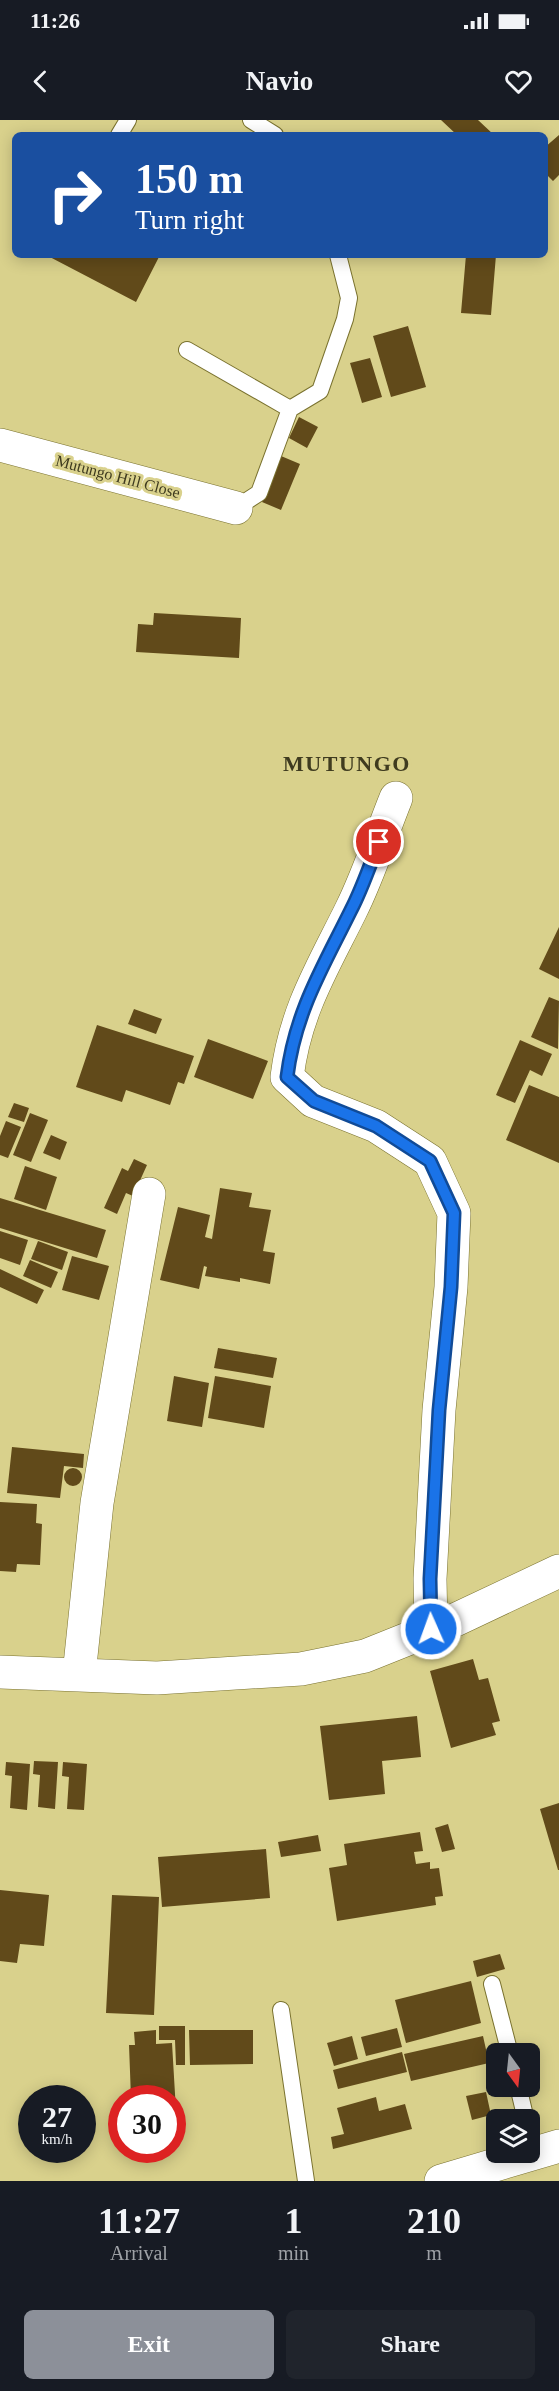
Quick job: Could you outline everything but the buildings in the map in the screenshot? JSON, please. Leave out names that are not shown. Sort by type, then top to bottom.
[{"type":"street","name":"Mutungo Hill Close","points":[[0,445],[236,508]]},
{"type":"street","points":[[396,798],[353,908],[310,990],[290,1052],[287,1077],[314,1101],[376,1126],[430,1161],[454,1213],[451,1287],[439,1410],[430,1579],[431,1629]]},
{"type":"street","points":[[79,1675],[98,1503],[149,1194]]},
{"type":"street","points":[[0,1672],[157,1678],[301,1669],[365,1656],[559,1571]]},
{"type":"street","points":[[441,2181],[541,2144]]},
{"type":"lane","points":[[251,120],[270,132]]},
{"type":"lane","points":[[236,508],[259,493],[290,409],[320,391],[345,320],[349,298],[339,258]]},
{"type":"lane","points":[[187,350],[290,409]]},
{"type":"lane","points":[[492,1984],[507,2043]]},
{"type":"lane","points":[[282,2010],[306,2181]]},
{"type":"district","name":"MUTUNGO","points":[[347,763]]},
{"type":"route","points":[[379,842],[353,908],[310,990],[290,1052],[287,1077],[314,1101],[376,1126],[430,1161],[454,1213],[451,1287],[439,1410],[430,1579],[431,1629]]}]
